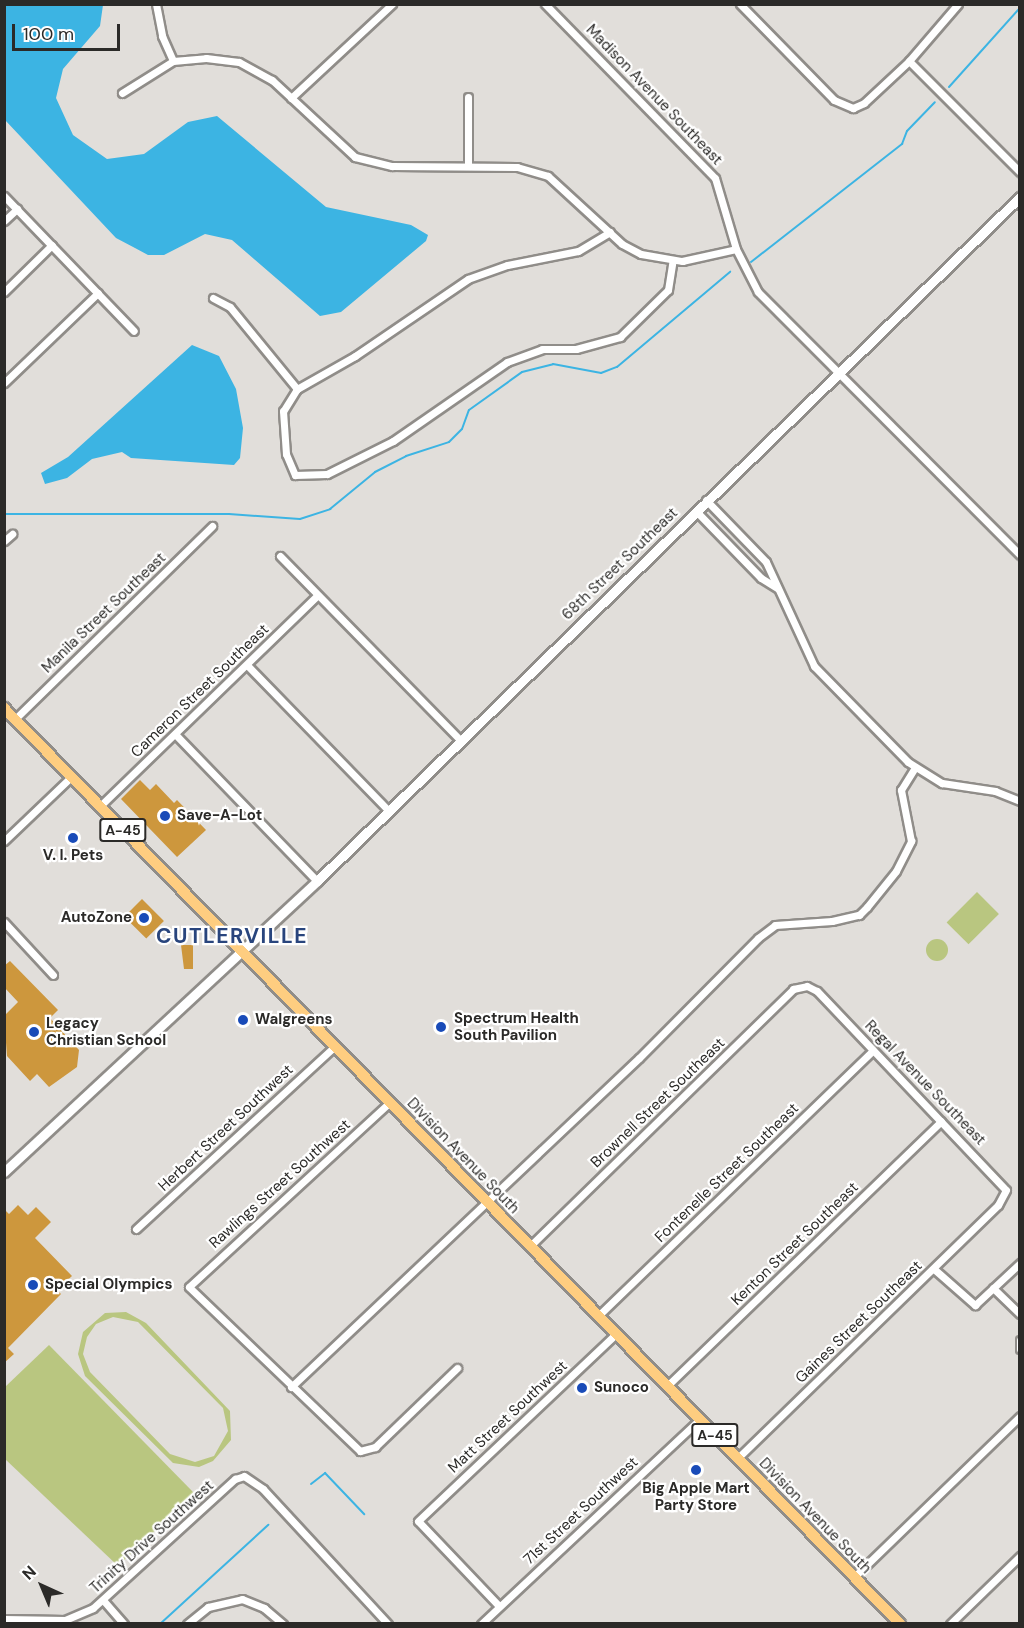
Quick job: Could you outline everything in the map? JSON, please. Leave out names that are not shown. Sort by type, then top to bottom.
[{"type":"main road","name":"68th Street Southeast","points":[[5,1170],[242,953],[1020,197]]},
{"type":"main road","name":"Division Avenue South","points":[[4,708],[900,1623]]},
{"type":"street","points":[[156,4],[162,36],[173,61]]},
{"type":"street","points":[[291,98],[392,4]]},
{"type":"street","name":"Madison Avenue Southeast","points":[[546,4],[715,178],[736,249],[758,292],[840,370]]},
{"type":"street","points":[[554,10],[560,4]]},
{"type":"street","points":[[740,4],[834,100],[847,107],[864,103],[909,61],[958,4]]},
{"type":"street","points":[[122,93],[173,61],[206,58],[239,62],[272,80],[355,157],[392,166],[468,164],[516,167],[548,176],[610,232],[640,254],[673,260],[703,259],[736,249]]},
{"type":"street","points":[[909,61],[1020,172]]},
{"type":"street","points":[[468,97],[468,164]]},
{"type":"street","points":[[4,196],[134,331]]},
{"type":"street","points":[[4,221],[17,209]]},
{"type":"street","points":[[610,232],[578,251],[507,265],[468,279],[355,356],[297,389],[286,402],[284,430],[286,454],[295,475],[327,474],[414,429],[507,362],[542,349],[576,349],[620,337],[668,290],[673,260]]},
{"type":"street","points":[[4,292],[52,246]]},
{"type":"street","points":[[4,382],[98,293]]},
{"type":"street","points":[[213,298],[231,307],[297,389]]},
{"type":"street","points":[[840,370],[1020,555]]},
{"type":"street","points":[[706,500],[766,562],[814,666],[915,768],[942,783],[995,791],[1020,801]]},
{"type":"street","points":[[696,511],[761,578],[777,588]]},
{"type":"street","name":"Manila Street Southeast","points":[[15,719],[212,526]]},
{"type":"street","points":[[4,541],[12,534]]},
{"type":"street","points":[[280,556],[460,740]]},
{"type":"street","name":"Cameron Street Southeast","points":[[100,806],[318,595]]},
{"type":"street","points":[[247,664],[388,810]]},
{"type":"street","points":[[175,734],[318,880]]},
{"type":"street","points":[[457,1368],[367,1451],[353,1449],[291,1387],[758,938],[775,925],[832,921],[859,915],[867,908],[896,871],[911,841],[901,790],[915,768]]},
{"type":"street","points":[[4,841],[71,777]]},
{"type":"street","points":[[4,922],[53,975]]},
{"type":"street","name":"Regal Avenue Southeast","points":[[807,986],[1004,1184],[1006,1190],[998,1206]]},
{"type":"street","name":"Brownell Street Southeast","points":[[530,1246],[793,989],[807,986]]},
{"type":"street","name":"Herbert Street Southwest","points":[[136,1229],[335,1046]]},
{"type":"street","name":"Fontenelle Street Southeast","points":[[599,1316],[873,1050]]},
{"type":"street","name":"Rawlings Street Southwest","points":[[291,1387],[189,1287],[390,1102]]},
{"type":"street","name":"Kenton Street Southeast","points":[[668,1386],[941,1121]]},
{"type":"street","name":"Gaines Street Southeast","points":[[738,1458],[998,1206]]},
{"type":"street","points":[[934,1269],[975,1305],[1020,1263]]},
{"type":"street","points":[[993,1288],[1020,1314]]},
{"type":"street","name":"Matt Street Southwest","points":[[499,1606],[418,1521],[616,1334]]},
{"type":"street","points":[[1020,1340],[1020,1349]]},
{"type":"street","points":[[854,1577],[1020,1416]]},
{"type":"street","name":"71st Street Southwest","points":[[481,1623],[700,1419]]},
{"type":"street","name":"Trinity Drive Southwest","points":[[4,1620],[65,1620],[103,1600],[235,1479],[244,1476],[263,1489],[388,1623]]},
{"type":"street","points":[[950,1623],[1020,1556]]},
{"type":"street","points":[[187,1623],[208,1607],[242,1599],[264,1608],[283,1623]]},
{"type":"street","points":[[103,1600],[124,1623]]},
{"type":"green space","points":[[977,892],[999,914],[969,944],[947,922]]},
{"type":"green space","points":[[937,939],[945,942],[948,950],[945,958],[937,961],[929,958],[926,950],[929,942]]},
{"type":"green space","points":[[126,1312],[146,1323],[230,1411],[231,1440],[213,1461],[199,1467],[173,1463],[85,1376],[78,1354],[83,1332],[105,1313]],"holes":[[[113,1317],[138,1322],[223,1408],[228,1431],[214,1456],[195,1462],[170,1454],[90,1372],[83,1354],[87,1337],[96,1324]]]},
{"type":"green space","points":[[49,1345],[194,1493],[118,1566],[5,1459],[5,1387]]},
{"type":"water","points":[[5,4],[103,5],[100,26],[63,69],[56,98],[73,135],[107,159],[144,154],[188,122],[217,116],[326,207],[411,225],[428,235],[426,241],[341,312],[320,316],[232,240],[205,234],[164,255],[148,255],[116,238],[5,120]]},
{"type":"water","points":[[192,345],[219,356],[236,389],[243,428],[240,458],[234,465],[131,458],[122,452],[92,459],[67,478],[45,484],[41,473],[68,457]]},
{"type":"building","name":"Save-A-Lot","points":[[140,780],[150,790],[156,784],[174,803],[177,800],[206,830],[177,857],[121,799]]},
{"type":"building","name":"AutoZone","points":[[142,899],[164,921],[146,939],[124,917]]},
{"type":"building","points":[[181,945],[193,945],[193,969],[184,969]]},
{"type":"building","name":"Legacy Christian School","points":[[10,961],[58,1010],[50,1018],[79,1050],[77,1067],[49,1087],[37,1074],[30,1081],[7,1056],[4,1016],[18,1002],[4,987],[4,966]]},
{"type":"building","name":"Special Olympics","points":[[18,1205],[28,1215],[36,1207],[51,1222],[35,1238],[72,1276],[57,1290],[61,1294],[8,1348],[14,1354],[4,1363],[4,1209],[9,1214]]},
{"type":"waterway","points":[[949,87],[1020,8]]},
{"type":"waterway","points":[[751,262],[902,144],[907,131],[935,102]]},
{"type":"waterway","points":[[4,514],[229,514],[300,519],[330,509],[375,472],[406,456],[449,442],[462,429],[469,410],[522,372],[553,364],[601,373],[617,367],[730,272]]},
{"type":"waterway","points":[[311,1484],[325,1473],[364,1514]]},
{"type":"waterway","points":[[160,1624],[268,1525]]},
{"type":"place","name":"Save-A-Lot","points":[[165,816]]},
{"type":"place","name":"V. I. Pets","points":[[73,838]]},
{"type":"place","name":"AutoZone","points":[[144,918]]},
{"type":"place","name":"Walgreens","points":[[243,1020]]},
{"type":"place","name":"Spectrum Health South Pavilion","points":[[441,1027]]},
{"type":"place","name":"Legacy Christian School","points":[[34,1032]]},
{"type":"place","name":"Special Olympics","points":[[33,1285]]},
{"type":"place","name":"Sunoco","points":[[582,1388]]},
{"type":"place","name":"Big Apple Mart Party Store","points":[[696,1470]]},
{"type":"district","name":"CUTLERVILLE","points":[[232,936]]}]
